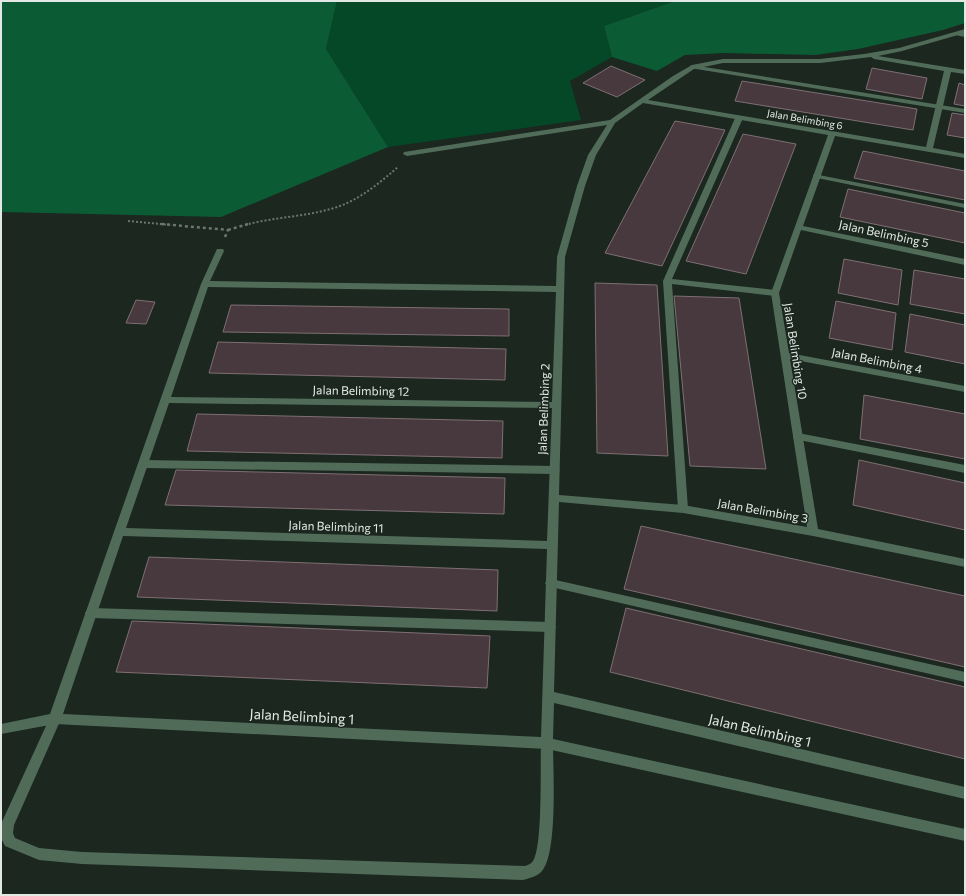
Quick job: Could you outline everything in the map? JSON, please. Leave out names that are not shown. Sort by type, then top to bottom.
[{"type":"street","points":[[864,56],[900,50],[965,31]]},
{"type":"street","points":[[957,34],[965,35]]},
{"type":"street","points":[[864,56],[965,72]]},
{"type":"street","name":"Jalan Belimbing 2","points":[[55,719],[7,825],[6,834],[10,842],[39,854],[82,858],[523,873],[533,871],[538,865],[544,843],[561,258],[581,186],[592,155],[612,122],[692,67],[723,60],[820,61],[864,56]]},
{"type":"street","points":[[692,67],[965,111]]},
{"type":"street","points":[[929,150],[948,69]]},
{"type":"street","name":"Jalan Belimbing 6","points":[[642,101],[965,156]]},
{"type":"street","points":[[683,508],[667,281],[740,118]]},
{"type":"street","points":[[407,154],[612,122]]},
{"type":"street","name":"Jalan Belimbing 10","points":[[813,532],[775,293],[832,133]]},
{"type":"street","points":[[817,176],[965,206]]},
{"type":"street","name":"Jalan Belimbing 5","points":[[798,227],[965,262]]},
{"type":"street","points":[[55,719],[204,284],[220,251]]},
{"type":"street","points":[[667,281],[775,293]]},
{"type":"street","points":[[204,284],[560,289]]},
{"type":"street","name":"Jalan Belimbing 4","points":[[785,355],[965,388]]},
{"type":"street","name":"Jalan Belimbing 12","points":[[165,400],[556,406]]},
{"type":"street","points":[[798,437],[965,469]]},
{"type":"street","points":[[143,464],[555,470]]},
{"type":"street","name":"Jalan Belimbing 3","points":[[554,498],[683,508],[813,532],[965,563]]},
{"type":"street","name":"Jalan Belimbing 11","points":[[119,532],[552,545]]},
{"type":"street","points":[[551,583],[965,677]]},
{"type":"street","points":[[92,613],[550,627]]},
{"type":"street","name":"Jalan Belimbing 1","points":[[548,696],[965,793]]},
{"type":"street","name":"Jalan Belimbing 1","points":[[1,729],[55,719],[547,743],[965,835]]},
{"type":"path","points":[[128,222],[228,230],[262,220],[306,214],[344,204],[378,185],[394,172],[407,154]]},
{"type":"path","points":[[220,251],[228,230]]},
{"type":"green space","points":[[1,1],[337,1],[326,49],[388,147],[221,217],[1,212]]},
{"type":"green space","points":[[337,1],[675,1],[604,26],[612,57],[570,81],[581,120],[388,147],[326,49]]},
{"type":"green space","points":[[675,1],[965,1],[965,23],[943,30],[858,49],[815,55],[724,53],[685,55],[657,71],[612,57],[604,26]]},
{"type":"building","points":[[611,66],[645,80],[617,97],[583,83]]},
{"type":"building","points":[[872,68],[927,78],[922,99],[866,89]]},
{"type":"building","points":[[742,81],[917,109],[913,130],[735,101]]},
{"type":"building","points":[[959,83],[965,85],[965,106],[954,104]]},
{"type":"building","points":[[952,113],[965,115],[965,138],[947,135]]},
{"type":"building","points":[[675,121],[725,130],[662,266],[605,253]]},
{"type":"building","points":[[743,134],[796,144],[746,274],[686,261]]},
{"type":"building","points":[[863,151],[965,171],[965,200],[854,178]]},
{"type":"building","points":[[848,189],[965,213],[965,243],[840,217]]},
{"type":"building","points":[[844,259],[902,270],[898,305],[838,293]]},
{"type":"building","points":[[914,270],[965,279],[965,314],[910,304]]},
{"type":"building","points":[[595,283],[657,285],[668,456],[597,453]]},
{"type":"building","points":[[674,296],[739,298],[766,469],[690,466]]},
{"type":"building","points":[[136,300],[155,302],[146,324],[126,323]]},
{"type":"building","points":[[836,301],[896,313],[892,350],[829,338]]},
{"type":"building","points":[[231,305],[509,309],[509,336],[223,332]]},
{"type":"building","points":[[910,314],[965,325],[965,364],[905,352]]},
{"type":"building","points":[[218,342],[506,349],[505,380],[209,373]]},
{"type":"building","points":[[864,395],[965,414],[965,459],[860,439]]},
{"type":"building","points":[[197,414],[503,421],[502,458],[187,451]]},
{"type":"building","points":[[859,460],[965,483],[965,530],[853,505]]},
{"type":"building","points":[[176,470],[505,478],[504,514],[165,505]]},
{"type":"building","points":[[641,526],[965,596],[965,667],[624,589]]},
{"type":"building","points":[[149,557],[498,570],[497,611],[137,597]]},
{"type":"building","points":[[626,608],[965,687],[965,759],[610,672]]},
{"type":"building","points":[[132,621],[490,636],[487,688],[116,672]]}]
